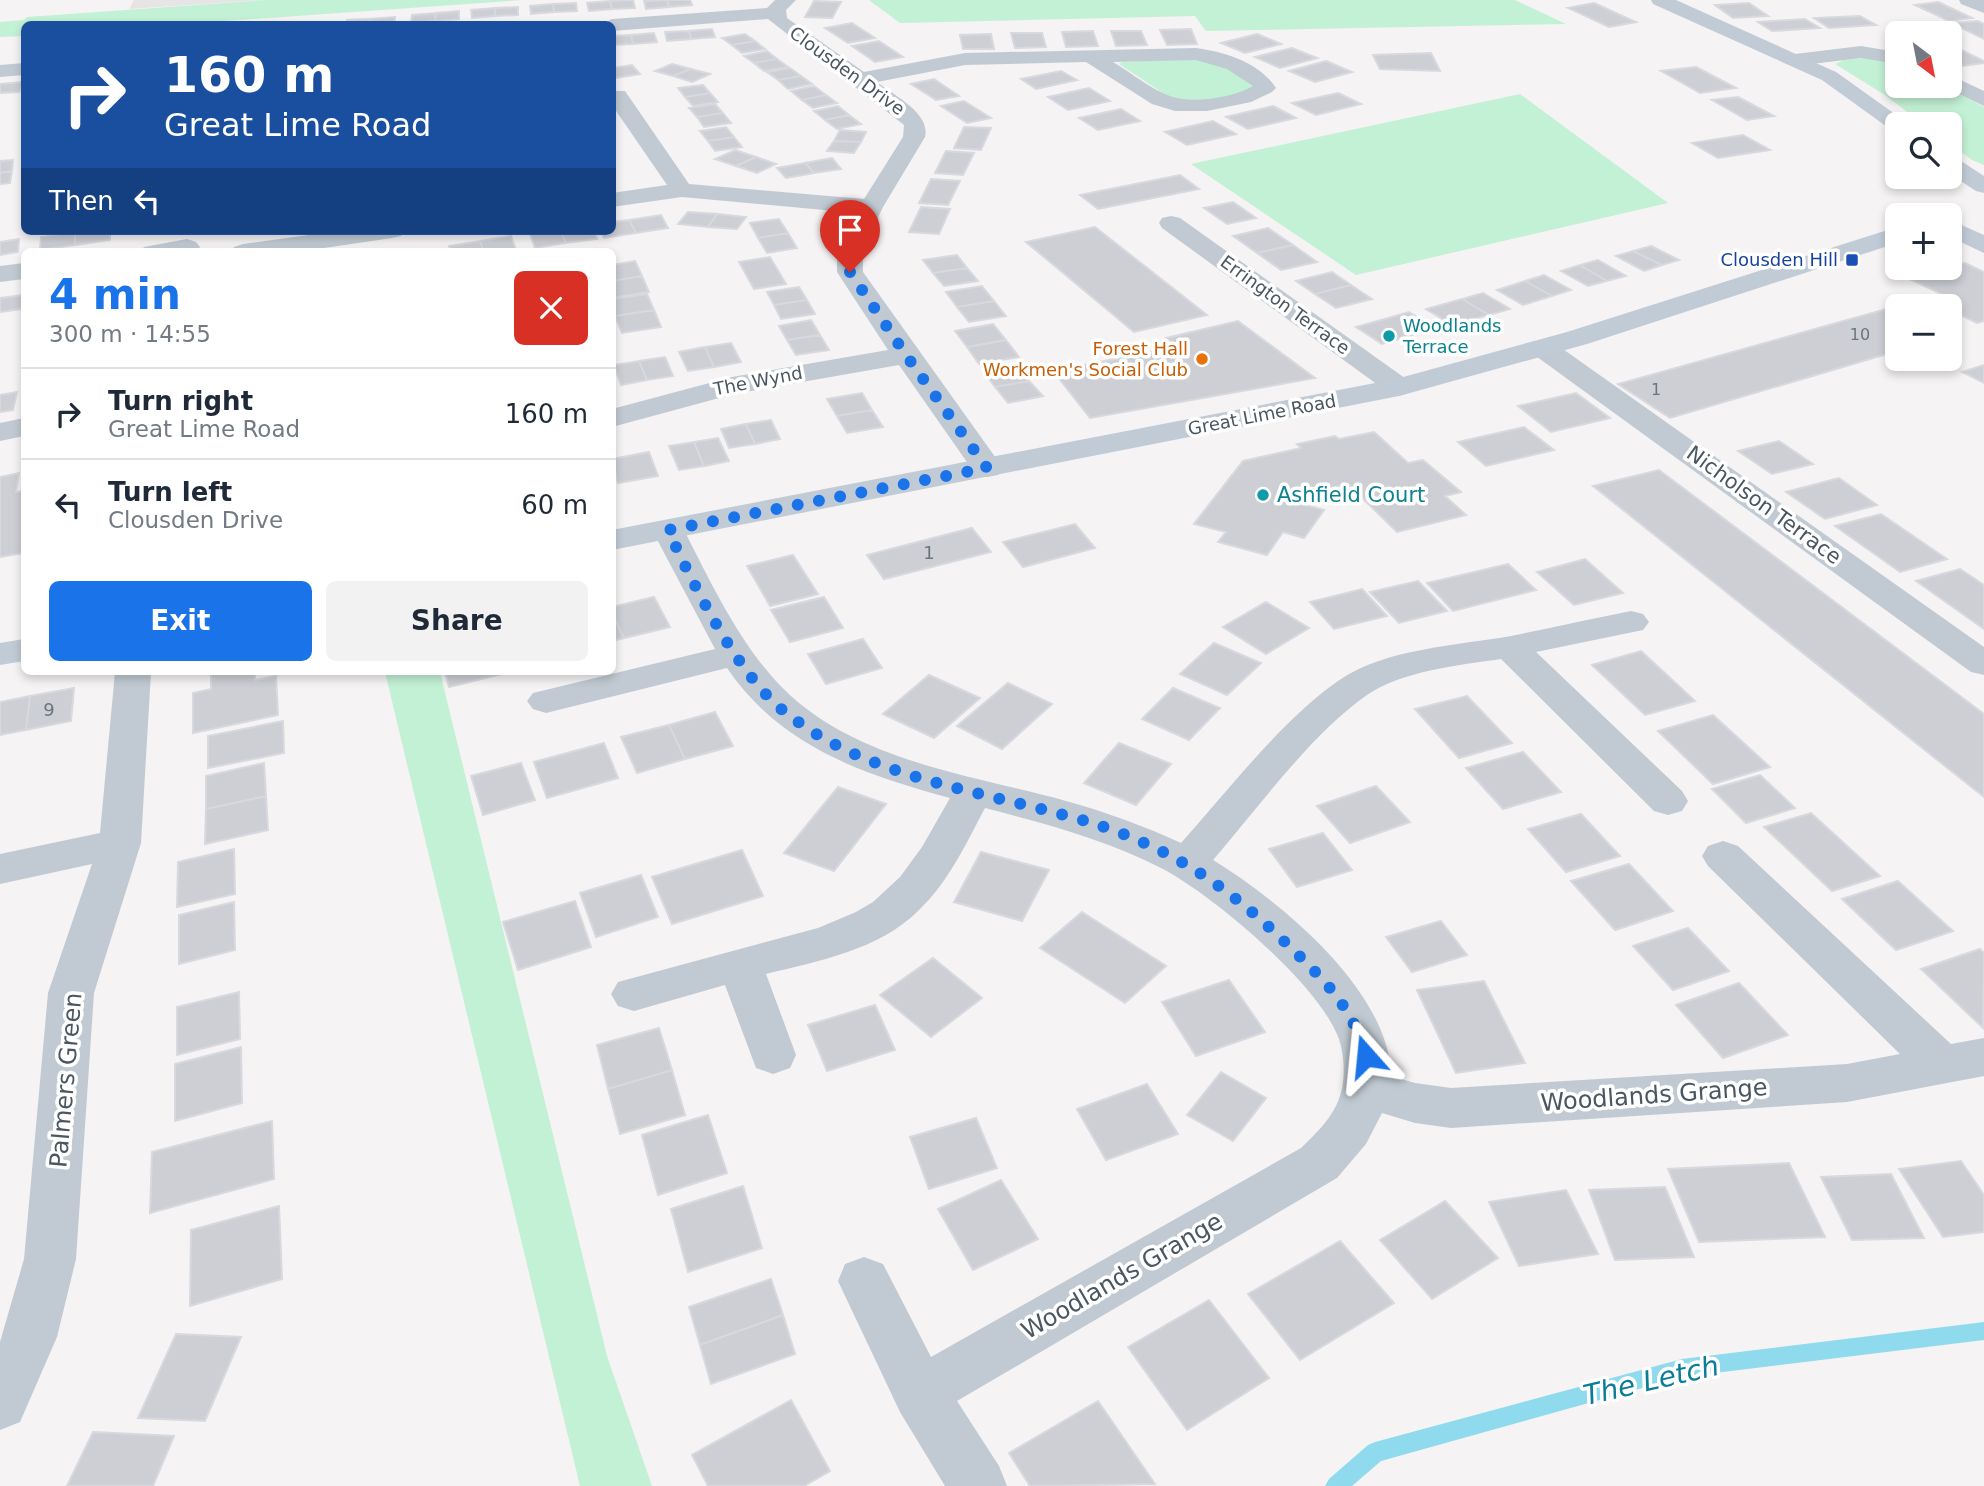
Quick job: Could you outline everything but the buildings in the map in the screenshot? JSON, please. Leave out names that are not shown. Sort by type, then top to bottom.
[{"type":"main road","points":[[1660,0],[1847,86],[1885,114]]},
{"type":"main road","points":[[1962,168],[1984,174]]},
{"type":"main road","points":[[1962,172],[1984,186]]},
{"type":"main road","points":[[1962,233],[1984,245]]},
{"type":"main road","name":"Great Lime Road","points":[[616,539],[1399,387],[1543,348],[1885,241]]},
{"type":"main road","points":[[1962,248],[1984,253]]},
{"type":"main road","points":[[0,654],[21,650]]},
{"type":"street","points":[[1968,0],[1984,7]]},
{"type":"street","points":[[616,25],[781,7]]},
{"type":"street","name":"Clousden Drive","points":[[781,7],[778,20],[908,115],[916,129],[850,249],[850,272],[987,468]]},
{"type":"street","points":[[1795,60],[1861,52],[1885,56]]},
{"type":"street","points":[[860,79],[965,60],[1091,57],[1204,55],[1224,60],[1261,81],[1265,88],[1251,96],[1207,105],[1175,105],[1160,100],[1091,57]]},
{"type":"street","points":[[0,71],[21,69]]},
{"type":"street","points":[[1962,88],[1984,100]]},
{"type":"street","points":[[617,96],[682,190]]},
{"type":"street","points":[[616,199],[682,190],[871,207]]},
{"type":"street","name":"Errington Terrace","points":[[1171,223],[1399,387]]},
{"type":"street","points":[[271,248],[364,235]]},
{"type":"street","points":[[168,248],[186,243]]},
{"type":"street","points":[[0,274],[21,271]]},
{"type":"street","name":"Nicholson Terrace","points":[[1543,348],[1984,664]]},
{"type":"street","name":"The Wynd","points":[[616,417],[732,386],[906,355]]},
{"type":"street","points":[[0,432],[21,428]]},
{"type":"street","name":"Woodlands Grange","points":[[668,530],[735,655],[754,683],[780,708],[844,748],[891,768],[1106,828],[1186,863],[1222,886],[1261,919],[1344,1004],[1358,1028],[1366,1056],[1367,1088],[1356,1118],[1340,1142],[1319,1163],[920,1393]]},
{"type":"street","points":[[1186,863],[1308,726],[1355,686],[1393,670],[1444,656],[1509,647],[1631,621]]},
{"type":"street","points":[[1509,647],[1668,801]]},
{"type":"street","points":[[546,701],[735,655]]},
{"type":"street","name":"Palmers Green","points":[[0,1403],[30,1337],[50,1259],[71,993],[120,843],[133,675]]},
{"type":"street","points":[[634,994],[832,940],[864,927],[889,912],[910,892],[932,864],[974,792]]},
{"type":"street","points":[[0,869],[120,843]]},
{"type":"street","name":"Woodlands Grange","points":[[1723,856],[1963,1061]]},
{"type":"street","points":[[740,964],[773,1055]]},
{"type":"street","name":"Woodlands Grange","points":[[1367,1088],[1415,1103],[1451,1108],[1847,1083],[1963,1061]]},
{"type":"street","points":[[864,1281],[920,1393],[978,1486]]},
{"type":"shaded area","points":[[134,0],[265,0],[129,9]]},
{"type":"green space","points":[[265,0],[523,0],[224,21],[21,21],[21,36],[0,37],[0,22],[24,20],[27,17]]},
{"type":"green space","points":[[869,0],[1515,0],[1566,24],[1206,31],[1195,16],[900,23]]},
{"type":"green space","points":[[1201,58],[1218,63],[1254,85],[1250,91],[1202,102],[1172,99],[1119,64],[1122,62]]},
{"type":"green space","points":[[1863,58],[1885,61],[1885,95],[1835,64]]},
{"type":"green space","points":[[1520,94],[1668,203],[1356,275],[1191,164]]},
{"type":"green space","points":[[1962,95],[1984,107],[1984,165],[1962,153],[1962,112],[1907,112],[1889,98],[1962,98]]},
{"type":"green space","points":[[386,675],[441,675],[607,1356],[652,1486],[580,1486]]},
{"type":"waterway","name":"The Letch","points":[[1336,1486],[1375,1452],[1682,1368],[1984,1331]]},
{"type":"place","name":"Clousden Hill","points":[[1852,260]]},
{"type":"place","name":"Woodlands Terrace","points":[[1389,336]]},
{"type":"place","name":"Forest Hall Workmen's Social Club","points":[[1202,359]]},
{"type":"place","name":"Ashfield Court","points":[[1263,495]]},
{"type":"route","points":[[850,272],[987,468],[668,530],[735,655],[754,683],[780,708],[808,728],[844,748],[891,768],[1106,828],[1186,863],[1204,874],[1261,919],[1318,974],[1344,1004],[1358,1028],[1366,1056]]}]
